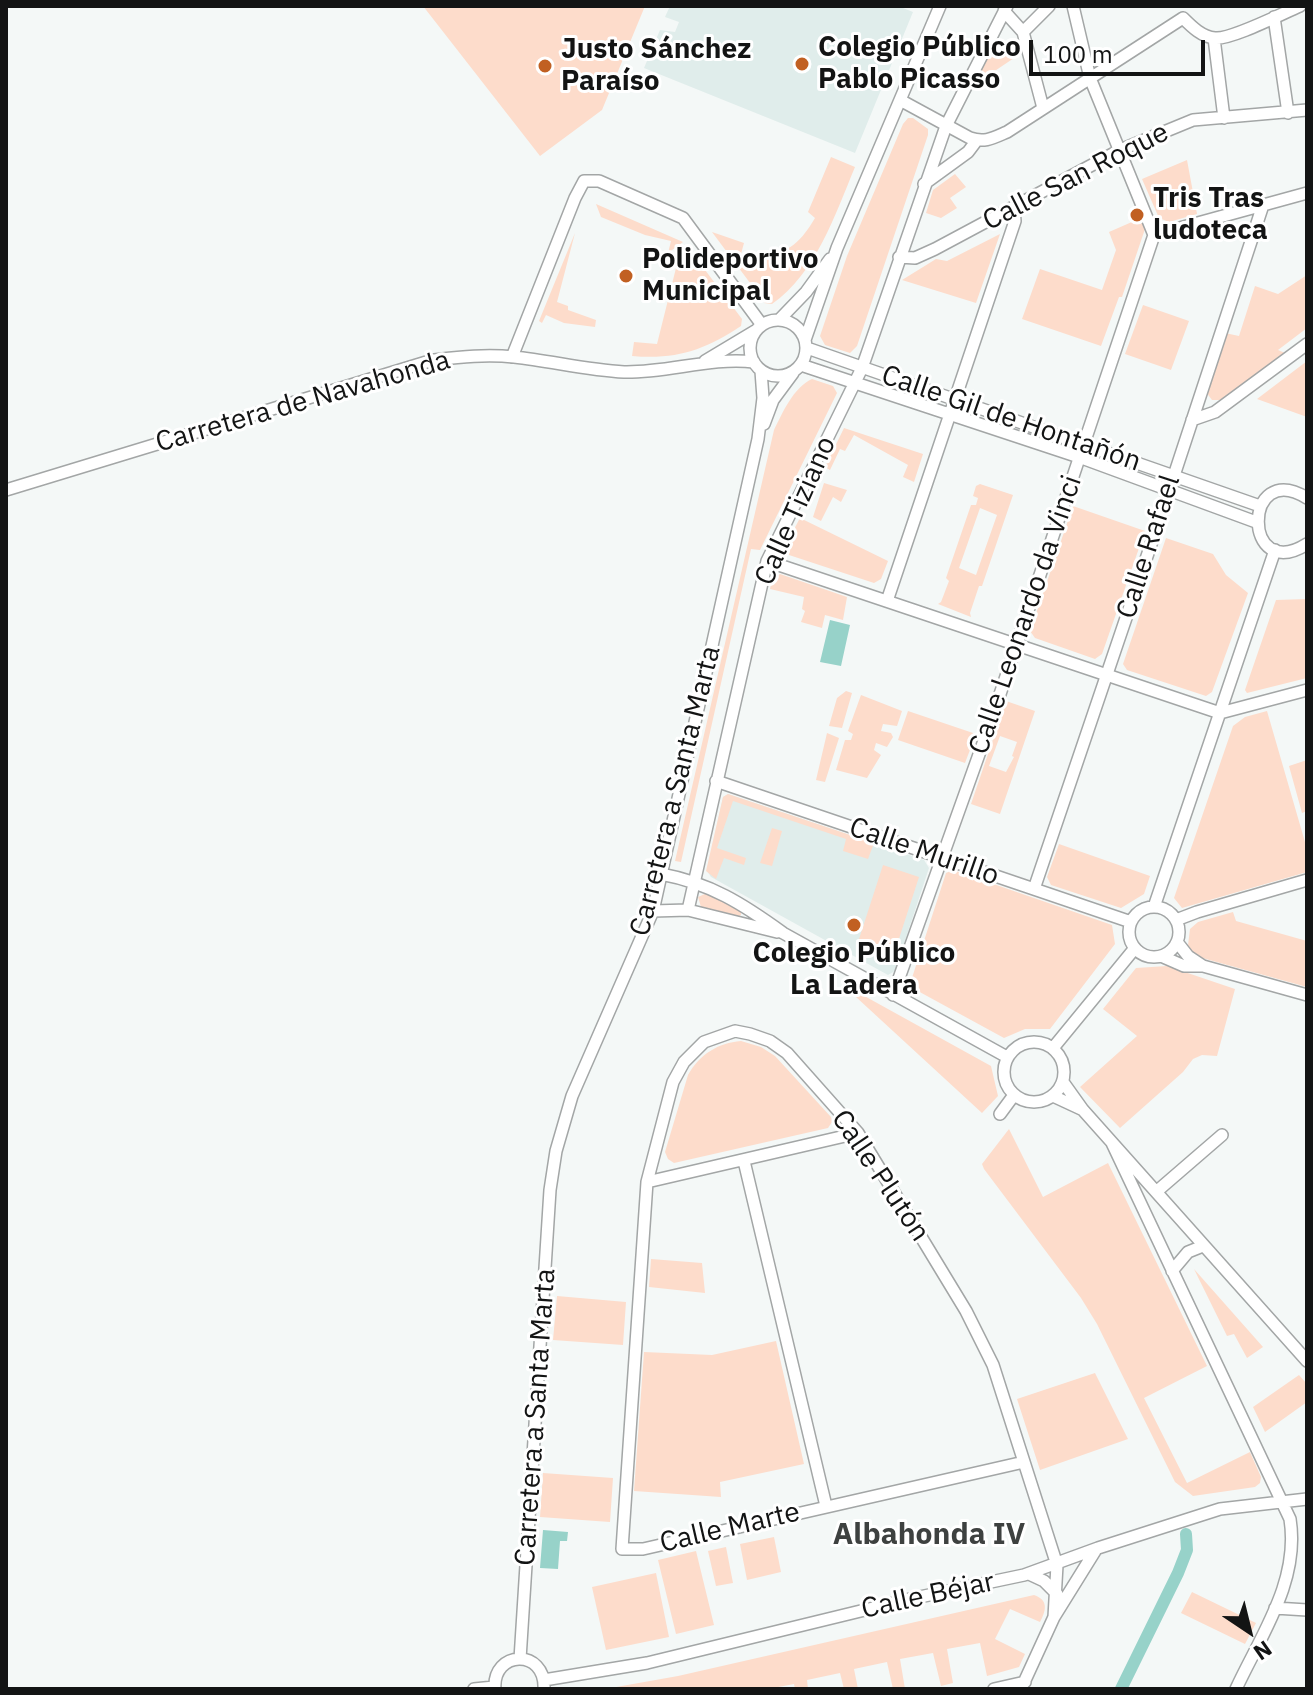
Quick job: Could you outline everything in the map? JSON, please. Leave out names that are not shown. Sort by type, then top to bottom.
[{"type":"street","points":[[837,248],[806,292],[779,320],[759,328],[751,341],[750,352],[757,366],[771,376],[782,376],[797,368],[837,248],[940,6]]},
{"type":"street","points":[[1023,32],[1049,6]]},
{"type":"street","points":[[1073,6],[1090,78],[1154,235],[1307,193]]},
{"type":"street","points":[[900,100],[977,140],[990,140],[1090,78],[1184,12],[1200,33],[1214,38],[1235,34],[1300,6]]},
{"type":"street","points":[[1005,9],[1023,32],[1043,108]]},
{"type":"street","name":"Calle Tiziano","points":[[688,910],[767,561],[862,368],[946,126],[1005,9]]},
{"type":"street","points":[[1274,17],[1288,113]]},
{"type":"street","points":[[1214,38],[1224,118]]},
{"type":"street","name":"Calle San Roque","points":[[899,257],[915,258],[1120,150],[1193,120],[1307,110]]},
{"type":"street","points":[[924,185],[968,152],[977,140]]},
{"type":"street","points":[[512,357],[584,181],[599,181],[683,218],[759,328]]},
{"type":"street","name":"Calle Rafael","points":[[1034,889],[1263,205]]},
{"type":"street","points":[[887,601],[1015,221],[1014,208]]},
{"type":"street","name":"Calle Leonardo da Vinci","points":[[893,995],[934,875],[943,858],[1154,235]]},
{"type":"street","points":[[779,320],[791,323],[800,330],[806,344]]},
{"type":"street","name":"Carretera de Navahonda","points":[[701,363],[759,328]]},
{"type":"street","name":"Calle Gil de Hontañón","points":[[806,344],[862,368],[1260,506]]},
{"type":"street","points":[[1192,420],[1215,412],[1307,344]]},
{"type":"street","name":"Carretera de Navahonda","points":[[6,490],[433,360],[471,355],[512,357],[623,372],[647,372],[735,360],[757,366]]},
{"type":"street","name":"Carretera a Santa Marta","points":[[520,1659],[550,1190],[556,1151],[572,1096],[653,911],[758,439],[763,398],[757,366]]},
{"type":"street","name":"Calle Gil de Hontañón","points":[[797,368],[855,382],[1079,457],[1256,522]]},
{"type":"street","name":"Carretera a Santa Marta","points":[[758,439],[773,400],[797,368]]},
{"type":"street","points":[[1307,497],[1294,491],[1281,491],[1269,496],[1260,506],[1256,522],[1258,534],[1275,550],[1287,552],[1307,545]]},
{"type":"street","points":[[1154,907],[1275,550]]},
{"type":"street","points":[[767,561],[1220,713],[1307,690]]},
{"type":"street","name":"Calle Murillo","points":[[716,781],[1131,922]]},
{"type":"street","points":[[661,874],[694,880],[752,910],[783,933],[1007,1057]]},
{"type":"street","points":[[1176,920],[1307,880]]},
{"type":"street","points":[[1161,956],[1177,942],[1179,931],[1176,920],[1163,909],[1145,909],[1131,922],[1130,940],[1147,956],[1161,956],[1184,966],[1203,966],[1307,995]]},
{"type":"street","points":[[653,911],[688,910],[783,933]]},
{"type":"street","points":[[1177,942],[1188,956],[1203,966]]},
{"type":"street","points":[[1053,1048],[1135,948]]},
{"type":"street","name":"Calle Plutón","points":[[622,1549],[647,1182],[673,1082],[684,1062],[704,1042],[735,1031],[770,1041],[787,1053],[858,1133],[966,1311],[993,1365],[1057,1565],[1066,1575],[1062,1595]]},
{"type":"street","points":[[1028,1042],[1041,1042],[1053,1048],[1063,1063],[1063,1082],[1053,1096],[1040,1102],[1026,1102],[1014,1095],[1006,1084],[1003,1070],[1007,1057],[1016,1047],[1028,1042]]},
{"type":"street","points":[[1063,1082],[1083,1110],[1307,1361]]},
{"type":"street","points":[[1000,1114],[1014,1095]]},
{"type":"street","points":[[1053,1096],[1083,1110]]},
{"type":"street","points":[[647,1182],[858,1133]]},
{"type":"street","points":[[1156,1192],[1222,1135]]},
{"type":"street","points":[[1112,1143],[1290,1519],[1292,1550],[1285,1588],[1236,1689]]},
{"type":"street","points":[[744,1161],[826,1506]]},
{"type":"street","points":[[1172,1271],[1188,1252],[1203,1246]]},
{"type":"street","name":"Calle Marte","points":[[622,1549],[643,1549],[1024,1462]]},
{"type":"street","name":"Calle Béjar","points":[[544,1684],[1029,1574],[1197,1514],[1307,1499]]},
{"type":"street","points":[[994,1689],[1023,1686],[1062,1595],[1098,1548]]},
{"type":"street","points":[[1029,1574],[1062,1595]]},
{"type":"street","points":[[1275,1608],[1307,1610]]},
{"type":"street","points":[[474,1689],[494,1688],[500,1667],[506,1662],[520,1659],[537,1666],[544,1684]]},
{"type":"shaded area","name":"Justo Sánchez Paraíso","points":[[423,6],[645,6],[602,110],[540,156]]},
{"type":"shaded area","name":"Colegio Público Pablo Picasso","points":[[670,6],[898,6],[913,12],[855,153],[644,68],[660,30],[675,32],[679,22],[665,17]]},
{"type":"shaded area","points":[[995,44],[1010,52],[1014,58],[975,82]]},
{"type":"shaded area","points":[[908,118],[913,118],[928,129],[928,135],[857,346],[850,353],[825,345],[820,336],[847,256]]},
{"type":"shaded area","points":[[831,157],[855,167],[832,223],[801,276],[772,304],[764,303],[771,298],[766,291],[759,295],[712,232],[744,243],[741,254],[766,255],[793,245],[815,218],[808,212]]},
{"type":"shaded area","points":[[1187,160],[1197,214],[1169,222],[1159,218],[1142,179]]},
{"type":"shaded area","points":[[955,174],[966,187],[950,198],[957,208],[941,218],[926,213],[933,190]]},
{"type":"shaded area","points":[[596,204],[683,242],[668,253],[671,241],[645,235],[601,217]]},
{"type":"shaded area","points":[[1141,218],[1145,229],[1122,297],[1119,297],[1101,346],[1022,319],[1040,269],[1102,290],[1116,250],[1109,232]]},
{"type":"shaded area","points":[[575,233],[557,302],[568,306],[568,310],[596,320],[595,327],[564,323],[546,315],[542,323],[539,321]]},
{"type":"shaded area","points":[[1000,234],[976,303],[902,280],[936,259],[947,261]]},
{"type":"shaded area","points":[[690,250],[742,319],[741,326],[690,352],[632,356],[634,342],[657,344],[677,264],[674,262]]},
{"type":"shaded area","points":[[1307,275],[1307,328],[1278,350],[1285,353],[1220,400],[1212,400],[1206,392],[1225,333],[1239,336],[1255,286],[1278,294]]},
{"type":"shaded area","points":[[1143,305],[1189,321],[1171,370],[1125,354]]},
{"type":"shaded area","points":[[1307,361],[1307,417],[1257,399]]},
{"type":"shaded area","points":[[812,379],[833,386],[837,393],[760,550],[751,549],[681,862],[675,861],[774,430],[794,394]]},
{"type":"shaded area","points":[[844,428],[923,454],[914,482],[903,477],[908,465],[854,435],[845,451],[840,449],[830,470],[825,467]]},
{"type":"shaded area","points":[[824,483],[847,490],[841,502],[833,497],[821,521],[813,517]]},
{"type":"shaded area","points":[[980,484],[1013,495],[982,586],[979,586],[971,617],[938,604],[949,581],[946,578],[971,505],[976,505],[978,498],[973,496],[976,486]],"holes":[[[980,508],[997,515],[976,575],[959,568]]]},
{"type":"shaded area","points":[[1073,506],[1145,531],[1102,654],[1095,659],[1035,638],[1030,631]]},
{"type":"shaded area","points":[[800,518],[888,561],[881,579],[874,583],[789,555],[784,548]]},
{"type":"shaded area","points":[[1166,538],[1213,554],[1226,575],[1248,593],[1212,692],[1206,696],[1127,670],[1123,664]]},
{"type":"shaded area","points":[[780,574],[847,597],[843,620],[825,615],[822,628],[801,622],[805,611],[802,609],[804,597],[770,589],[772,580]]},
{"type":"shaded area","points":[[1307,599],[1307,678],[1247,693],[1245,690],[1276,600]]},
{"type":"shaded area","points":[[830,620],[850,625],[841,666],[820,662]]},
{"type":"shaded area","points":[[846,691],[852,693],[842,728],[829,726],[837,698]]},
{"type":"shaded area","points":[[861,695],[902,711],[897,726],[883,724],[881,731],[891,733],[893,737],[887,747],[876,743],[874,750],[881,755],[867,778],[836,770],[845,740],[851,740],[853,734],[848,731]]},
{"type":"shaded area","points":[[1006,701],[1035,711],[1000,814],[971,804]],"holes":[[[1000,736],[1017,742],[1006,772],[989,766]]]},
{"type":"shaded area","points":[[908,711],[976,734],[965,763],[898,740]]},
{"type":"shaded area","points":[[1267,711],[1307,849],[1307,872],[1182,908],[1174,898],[1233,726],[1245,717]]},
{"type":"shaded area","points":[[827,733],[839,738],[825,782],[816,780]]},
{"type":"shaded area","points":[[1307,760],[1307,811],[1302,813],[1289,766]]},
{"type":"shaded area","name":"Colegio Público La Ladera","points":[[728,794],[924,860],[929,868],[895,971],[888,975],[711,877],[707,871],[723,797]]},
{"type":"shaded area","points":[[728,794],[874,843],[868,859],[843,851],[846,839],[733,801],[717,848],[746,858],[744,865],[724,858],[716,879],[706,871],[723,797]]},
{"type":"shaded area","points":[[772,828],[782,831],[772,866],[760,863]]},
{"type":"shaded area","points":[[1059,844],[1150,876],[1144,894],[1121,908],[1051,885],[1047,877]]},
{"type":"shaded area","points":[[883,865],[919,877],[895,951],[859,939]]},
{"type":"shaded area","points":[[953,870],[1112,925],[1115,944],[1050,1029],[1025,1029],[1004,1038],[910,984],[946,873]]},
{"type":"shaded area","points":[[707,893],[741,912],[741,915],[738,917],[701,907],[698,897]]},
{"type":"shaded area","points":[[1233,912],[1236,921],[1307,941],[1307,987],[1195,956],[1188,945],[1190,929],[1198,922]]},
{"type":"shaded area","points":[[1167,966],[1235,989],[1217,1056],[1202,1055],[1193,1059],[1183,1072],[1120,1128],[1080,1087],[1137,1036],[1103,1009],[1136,968]]},
{"type":"shaded area","points":[[859,993],[991,1066],[998,1096],[982,1113],[856,997]]},
{"type":"shaded area","points":[[741,1041],[761,1047],[775,1056],[831,1117],[832,1122],[828,1128],[674,1163],[665,1152],[688,1075],[710,1051]]},
{"type":"shaded area","points":[[1009,1129],[1043,1197],[1108,1163],[1207,1366],[1144,1398],[1187,1483],[1250,1452],[1261,1477],[1255,1487],[1193,1496],[1175,1482],[1097,1324],[984,1169],[982,1164]]},
{"type":"shaded area","points":[[651,1259],[702,1263],[705,1293],[649,1287]]},
{"type":"shaded area","points":[[1194,1269],[1263,1347],[1247,1358],[1234,1334],[1227,1336]]},
{"type":"shaded area","points":[[557,1296],[626,1302],[623,1345],[553,1340]]},
{"type":"shaded area","points":[[776,1341],[804,1464],[720,1482],[721,1497],[634,1491],[644,1352],[712,1355]]},
{"type":"shaded area","points":[[1095,1373],[1128,1439],[1040,1470],[1017,1399]]},
{"type":"shaded area","points":[[1299,1375],[1307,1384],[1307,1402],[1265,1432],[1253,1407]]},
{"type":"shaded area","points":[[543,1473],[613,1478],[610,1522],[540,1517]]},
{"type":"shaded area","points":[[543,1530],[568,1532],[567,1541],[560,1541],[558,1569],[540,1568]]},
{"type":"shaded area","points":[[774,1537],[781,1572],[747,1580],[740,1544]]},
{"type":"shaded area","points":[[726,1547],[733,1583],[716,1586],[708,1551]]},
{"type":"shaded area","points":[[696,1551],[714,1625],[676,1634],[658,1560]]},
{"type":"shaded area","points":[[656,1573],[669,1637],[606,1650],[592,1587]]},
{"type":"shaded area","points":[[1192,1592],[1256,1623],[1245,1644],[1181,1613]]},
{"type":"shaded area","points":[[1034,1595],[1045,1606],[1040,1622],[1010,1609],[995,1639],[1025,1654],[1019,1667],[987,1676],[980,1643],[947,1649],[953,1683],[941,1686],[933,1653],[900,1659],[905,1689],[893,1689],[887,1662],[854,1669],[858,1689],[844,1689],[840,1673],[807,1680],[808,1689],[795,1689],[794,1684],[768,1689],[605,1689],[678,1676]]},
{"type":"waterway","points":[[1121,1689],[1178,1573],[1187,1550],[1186,1534]]},
{"type":"place","name":"Colegio Público Pablo Picasso","points":[[802,64]]},
{"type":"place","name":"Justo Sánchez Paraíso","points":[[545,66]]},
{"type":"place","name":"Tris Tras ludoteca","points":[[1137,215]]},
{"type":"place","name":"Polideportivo Municipal","points":[[626,276]]},
{"type":"place","name":"Colegio Público La Ladera","points":[[854,925]]},
{"type":"district","name":"Albahonda IV","points":[[929,1535]]}]
